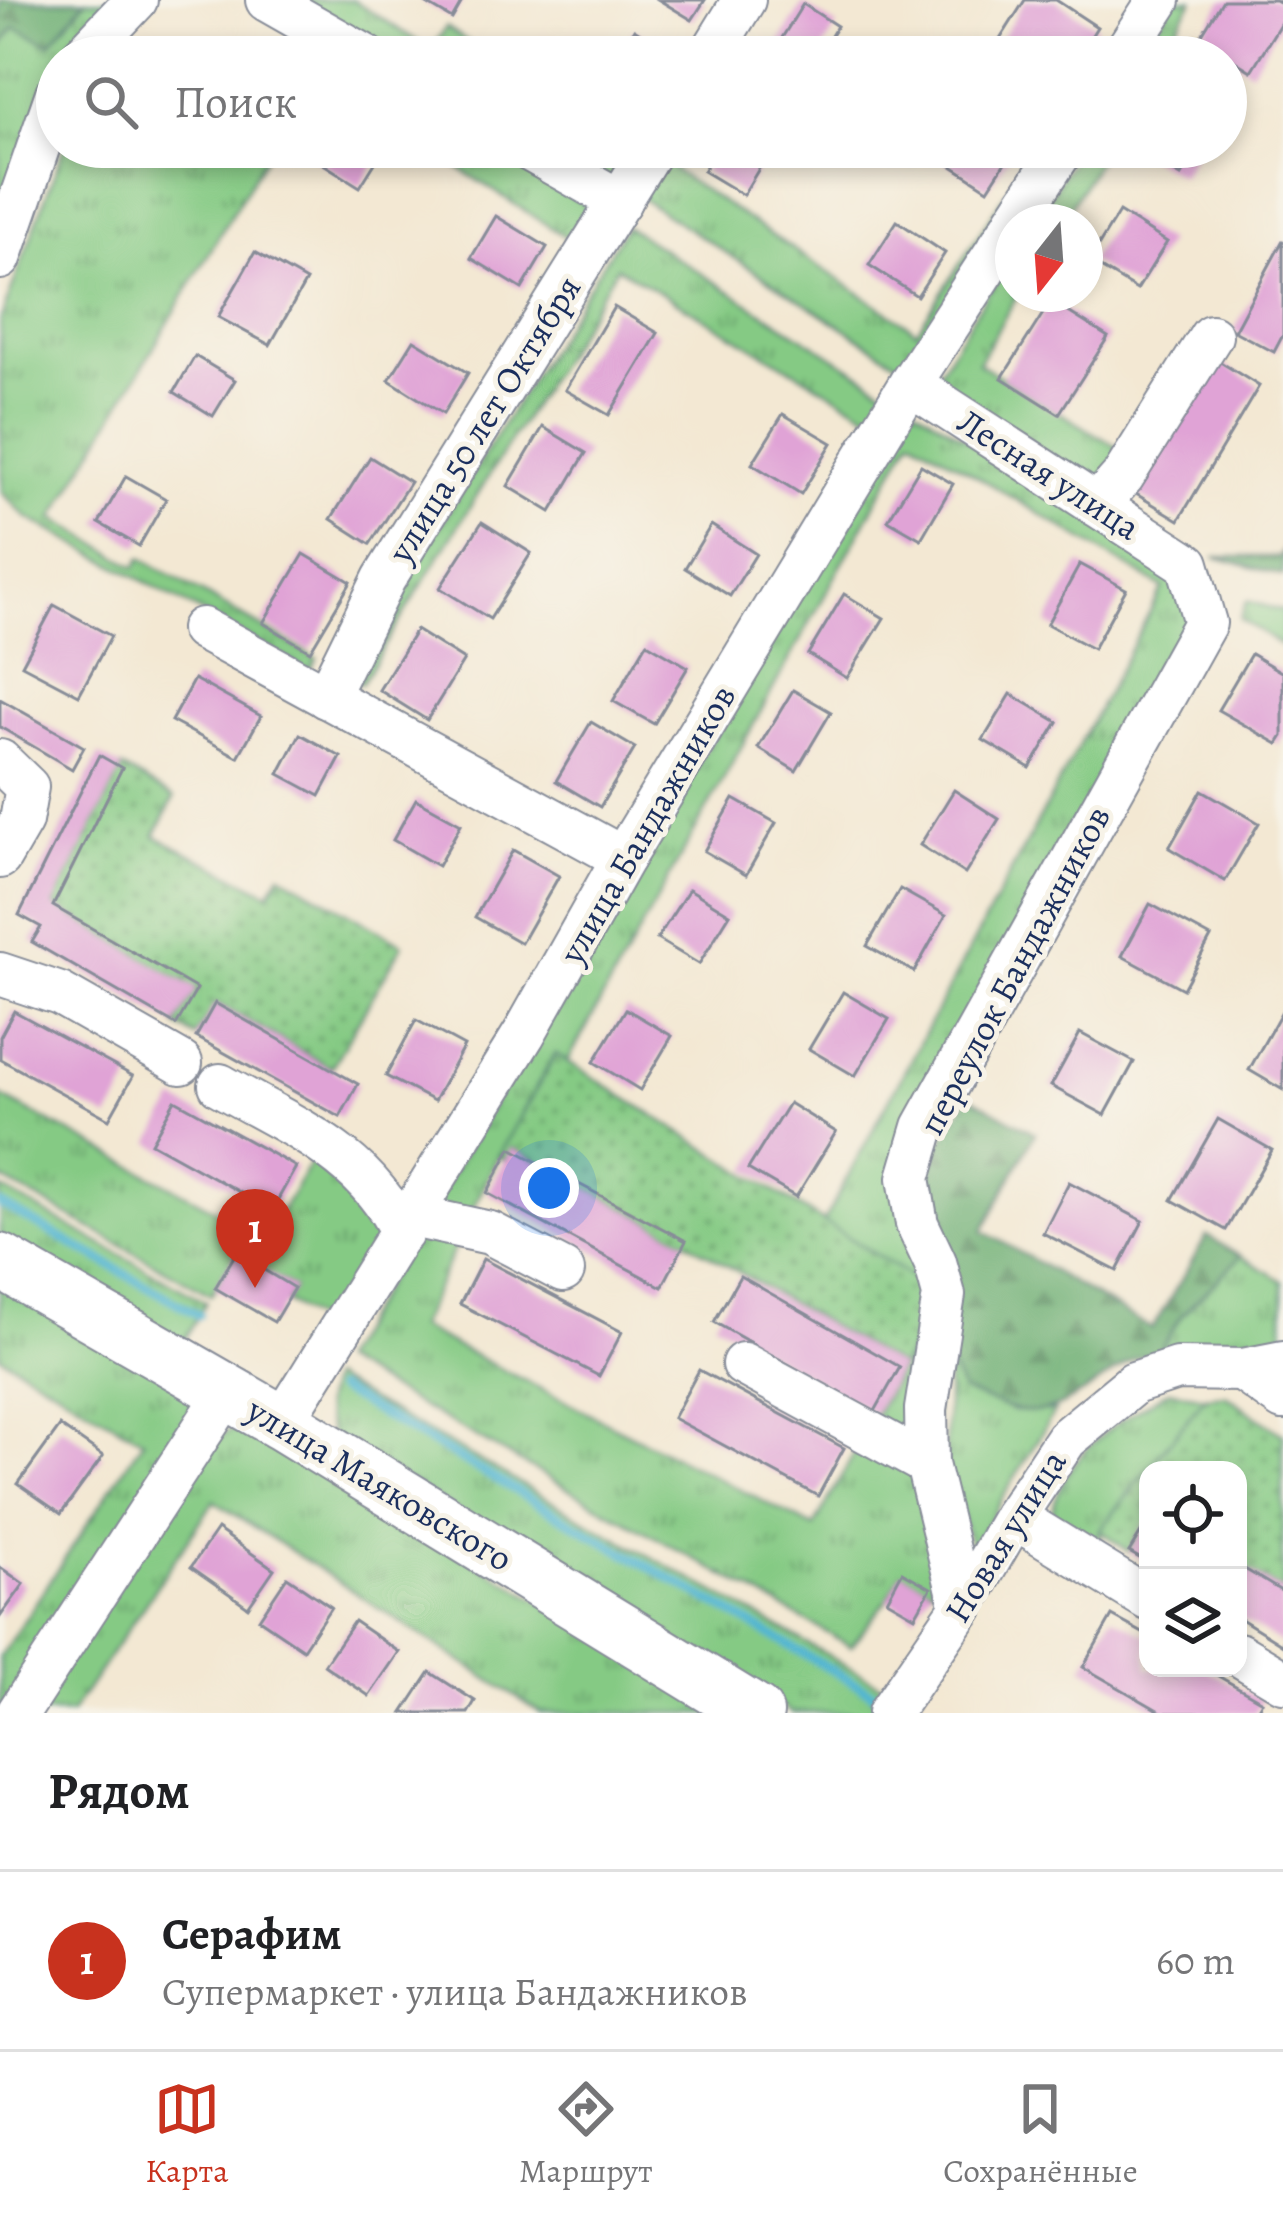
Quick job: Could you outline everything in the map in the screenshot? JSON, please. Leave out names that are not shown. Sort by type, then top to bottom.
[{"type":"main road","name":"улица Маяковского","points":[[0,1261],[282,1423],[756,1713]]},
{"type":"street","points":[[102,36],[136,0]]},
{"type":"street","points":[[267,0],[330,36]]},
{"type":"street","points":[[722,36],[744,0]]},
{"type":"street","points":[[1136,36],[1159,0]]},
{"type":"street","points":[[0,258],[36,154]]},
{"type":"street","points":[[561,168],[620,201]]},
{"type":"street","name":"улица 50 лет Октября","points":[[326,697],[384,579],[640,168]]},
{"type":"street","name":"улица Бандажников","points":[[1027,204],[1050,168]]},
{"type":"street","name":"улица Бандажников","points":[[282,1423],[524,1034],[623,858],[910,384],[995,253]]},
{"type":"street","points":[[1097,505],[1124,476],[1211,336]]},
{"type":"street","name":"Лесная улица","points":[[910,384],[1188,564]]},
{"type":"street","name":"переулок Бандажников","points":[[962,1607],[927,1464],[926,1409],[944,1295],[917,1224],[909,1178],[924,1127],[1205,623],[1188,564]]},
{"type":"street","points":[[202,629],[623,858]]},
{"type":"street","points":[[0,761],[27,787],[20,821],[0,856]]},
{"type":"street","points":[[0,974],[60,994],[181,1064]]},
{"type":"street","points":[[220,1085],[362,1172],[407,1225],[490,1233],[562,1271]]},
{"type":"street","points":[[742,1364],[927,1464]]},
{"type":"street","points":[[1263,1366],[1283,1400]]},
{"type":"street","name":"Новая улица","points":[[890,1713],[1066,1439],[1134,1383],[1177,1369],[1263,1366]]},
{"type":"street","points":[[18,1713],[228,1391]]},
{"type":"street","points":[[1014,1516],[1139,1593]]},
{"type":"street","points":[[1247,1660],[1283,1682]]},
{"type":"green space","points":[[0,0],[86,0],[57,36],[36,37],[15,27],[0,48]]},
{"type":"green space","points":[[86,0],[121,0],[87,36],[56,36]]},
{"type":"green space","points":[[291,0],[353,0],[409,36],[354,36]]},
{"type":"green space","points":[[1173,0],[1193,0],[1172,36],[1150,36]]},
{"type":"green space","points":[[15,27],[36,37],[36,126],[0,226],[0,48]]},
{"type":"green space","points":[[56,168],[259,168],[54,518],[136,567],[141,558],[317,659],[309,671],[28,518],[2,493],[0,321]]},
{"type":"green space","points":[[459,168],[522,168],[590,206],[570,240]]},
{"type":"green space","points":[[584,168],[620,168],[612,184]]},
{"type":"green space","points":[[653,168],[674,168],[917,331],[995,209],[995,230],[905,367],[636,195]]},
{"type":"green space","points":[[1022,168],[1035,168],[1012,204],[998,204]]},
{"type":"green space","points":[[1067,168],[1093,168],[1072,204],[1044,204]]},
{"type":"green space","points":[[626,226],[888,391],[872,416],[617,267],[361,684],[347,675]]},
{"type":"green space","points":[[995,282],[995,312],[1008,312],[978,363],[1127,453],[1099,488],[933,380]]},
{"type":"green space","points":[[913,405],[1179,574],[1194,621],[909,1125],[932,1290],[823,1223],[1163,588],[912,437],[568,1061],[555,1054],[498,1156],[418,1327],[814,1527],[931,1312],[941,1575],[931,1588],[902,1573],[851,1646],[339,1361]]},
{"type":"green space","points":[[1283,551],[1283,576],[1215,557],[1279,557]]},
{"type":"green space","points":[[1247,601],[1283,611],[1283,647],[1240,619]]},
{"type":"green space","points":[[122,768],[174,798],[155,836],[269,893],[281,874],[403,944],[331,1068],[216,1003],[196,1037],[176,1025],[196,989],[53,906]]},
{"type":"green space","points":[[556,1054],[932,1290],[931,1312],[900,1367],[686,1241],[512,1148],[505,1160],[498,1156]]},
{"type":"green space","points":[[0,1096],[266,1236],[318,1150],[357,1179],[383,1237],[325,1326],[286,1302],[293,1288],[236,1254],[211,1295],[0,1178]]},
{"type":"green space","points":[[969,1096],[1035,1133],[983,1231],[1152,1329],[1207,1236],[1241,1256],[1181,1316],[1159,1352],[1132,1360],[1068,1402],[1038,1412],[1007,1408],[962,1391],[948,1362],[943,1233],[929,1193],[935,1152]]},
{"type":"green space","points":[[0,1188],[206,1302],[180,1348],[0,1246]]},
{"type":"green space","points":[[1241,1256],[1283,1281],[1279,1347],[1159,1352],[1181,1316]]},
{"type":"green space","points":[[0,1280],[191,1389],[192,1417],[0,1713],[0,1657],[143,1440],[0,1356]]},
{"type":"green space","points":[[948,1362],[1013,1411],[1055,1411],[972,1549],[945,1465]]},
{"type":"green space","points":[[330,1378],[887,1688],[874,1713],[792,1713],[330,1434],[323,1405]]},
{"type":"green space","points":[[1169,1390],[1205,1397],[1154,1461],[1139,1461],[1139,1481],[1100,1530],[1100,1554],[1050,1522],[1065,1477],[1078,1459],[1129,1415]]},
{"type":"green space","points":[[1226,1395],[1283,1434],[1283,1592],[1247,1570],[1247,1461],[1154,1461],[1205,1397]]},
{"type":"green space","points":[[248,1427],[729,1713],[541,1713],[214,1501],[71,1713],[28,1713],[213,1442],[229,1431]]},
{"type":"green space","points":[[1139,1481],[1139,1536],[1129,1552],[1100,1530]]},
{"type":"building","points":[[420,0],[463,0],[452,19]]},
{"type":"building","points":[[659,0],[705,0],[692,20]]},
{"type":"building","points":[[1025,0],[1056,0],[1097,27],[1091,36],[1002,36]]},
{"type":"building","points":[[1223,0],[1275,0],[1283,5],[1283,19],[1251,71],[1247,69],[1247,36],[1201,36]]},
{"type":"building","points":[[803,4],[837,26],[831,36],[783,36]]},
{"type":"building","points":[[330,168],[372,168],[360,187]]},
{"type":"building","points":[[705,168],[759,168],[743,195]]},
{"type":"building","points":[[955,168],[1002,168],[988,189]]},
{"type":"building","points":[[1119,212],[1167,242],[1137,290],[1103,269],[1103,238]]},
{"type":"building","points":[[496,216],[547,247],[522,289],[471,258]]},
{"type":"building","points":[[897,221],[945,253],[917,296],[869,265]]},
{"type":"building","points":[[1283,240],[1283,335],[1274,352],[1234,331]]},
{"type":"building","points":[[255,252],[306,281],[270,345],[218,317]]},
{"type":"building","points":[[614,307],[658,333],[609,415],[565,390]]},
{"type":"building","points":[[1044,312],[1068,312],[1108,337],[1059,414],[1002,378]]},
{"type":"building","points":[[414,340],[468,373],[443,414],[389,380]]},
{"type":"building","points":[[195,356],[235,380],[213,416],[174,392]]},
{"type":"building","points":[[1217,360],[1259,386],[1179,520],[1136,494]]},
{"type":"building","points":[[783,414],[832,443],[801,494],[752,464]]},
{"type":"building","points":[[543,427],[586,453],[551,512],[508,486]]},
{"type":"building","points":[[370,457],[410,482],[370,544],[331,519]]},
{"type":"building","points":[[921,465],[953,484],[921,539],[888,520]]},
{"type":"building","points":[[126,476],[166,499],[139,546],[99,523]]},
{"type":"building","points":[[482,522],[531,553],[490,619],[440,588]]},
{"type":"building","points":[[711,525],[756,554],[730,596],[685,568]]},
{"type":"building","points":[[304,554],[351,582],[310,651],[263,623]]},
{"type":"building","points":[[1080,564],[1126,589],[1093,649],[1047,624]]},
{"type":"building","points":[[844,594],[884,618],[847,678],[808,654]]},
{"type":"building","points":[[54,605],[111,636],[79,695],[22,665]]},
{"type":"building","points":[[416,630],[464,660],[427,720],[379,690]]},
{"type":"building","points":[[647,643],[688,667],[654,724],[613,701]]},
{"type":"building","points":[[1251,654],[1283,673],[1283,736],[1278,744],[1218,710]]},
{"type":"building","points":[[194,679],[261,716],[238,757],[171,721]]},
{"type":"building","points":[[793,690],[831,712],[796,771],[758,748]]},
{"type":"building","points":[[1011,694],[1058,722],[1030,768],[983,740]]},
{"type":"building","points":[[0,699],[84,747],[72,769],[0,727]]},
{"type":"building","points":[[591,722],[635,748],[600,807],[556,781]]},
{"type":"building","points":[[300,734],[341,757],[320,796],[279,774]]},
{"type":"building","points":[[99,755],[122,768],[53,906],[197,989],[176,1025],[32,942],[41,927],[19,915]]},
{"type":"building","points":[[954,790],[999,819],[965,874],[920,845]]},
{"type":"building","points":[[1202,790],[1259,823],[1225,881],[1169,848]]},
{"type":"building","points":[[416,799],[461,824],[438,866],[393,840]]},
{"type":"building","points":[[734,799],[776,823],[746,875],[704,851]]},
{"type":"building","points":[[513,850],[559,876],[521,943],[475,917]]},
{"type":"building","points":[[689,889],[730,914],[699,964],[657,939]]},
{"type":"building","points":[[900,889],[946,915],[914,972],[867,946]]},
{"type":"building","points":[[1150,904],[1211,937],[1183,989],[1122,956]]},
{"type":"building","points":[[843,992],[889,1019],[855,1076],[809,1049]]},
{"type":"building","points":[[215,1003],[358,1084],[340,1117],[196,1037]]},
{"type":"building","points":[[626,1009],[672,1036],[640,1090],[594,1062]]},
{"type":"building","points":[[1283,1009],[1283,1090],[1249,1070]]},
{"type":"building","points":[[14,1011],[133,1076],[109,1119],[0,1059],[0,1037]]},
{"type":"building","points":[[416,1020],[464,1046],[434,1101],[386,1076]]},
{"type":"building","points":[[1080,1033],[1134,1062],[1105,1115],[1051,1086]]},
{"type":"building","points":[[175,1100],[296,1167],[272,1210],[151,1143]]},
{"type":"building","points":[[789,1103],[836,1132],[796,1197],[748,1169]]},
{"type":"building","points":[[1218,1119],[1272,1150],[1226,1230],[1172,1200]]},
{"type":"building","points":[[511,1148],[686,1241],[662,1287],[487,1193]]},
{"type":"building","points":[[1069,1182],[1143,1221],[1117,1271],[1043,1233]]},
{"type":"building","points":[[236,1253],[294,1288],[274,1322],[215,1288]]},
{"type":"building","points":[[483,1259],[622,1332],[599,1376],[460,1304]]},
{"type":"building","points":[[740,1276],[900,1367],[874,1413],[714,1322]]},
{"type":"building","points":[[699,1370],[844,1448],[818,1496],[673,1418]]},
{"type":"building","points":[[60,1426],[103,1456],[61,1514],[18,1484]]},
{"type":"building","points":[[217,1529],[274,1569],[248,1607],[191,1567]]},
{"type":"building","points":[[1139,1536],[1139,1558],[1129,1552]]},
{"type":"building","points":[[0,1567],[24,1584],[0,1617]]},
{"type":"building","points":[[1247,1570],[1283,1592],[1283,1645],[1247,1623]]},
{"type":"building","points":[[902,1572],[931,1588],[915,1616],[887,1600]]},
{"type":"building","points":[[287,1577],[331,1607],[303,1649],[259,1619]]},
{"type":"building","points":[[1112,1616],[1139,1631],[1139,1677],[1220,1677],[1262,1701],[1255,1713],[1163,1713],[1083,1667]]},
{"type":"building","points":[[354,1621],[399,1652],[369,1696],[324,1665]]},
{"type":"building","points":[[430,1672],[475,1701],[468,1713],[403,1713]]},
{"type":"waterway","points":[[0,1204],[199,1315]]},
{"type":"waterway","points":[[336,1389],[876,1695]]},
{"type":"place","name":"Серафим","points":[[255,1288]]}]
